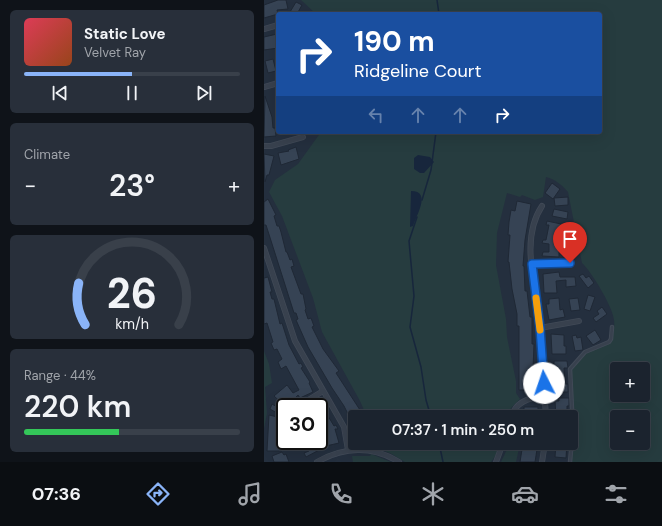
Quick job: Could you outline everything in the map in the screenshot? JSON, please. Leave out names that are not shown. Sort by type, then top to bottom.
[{"type":"street","points":[[264,29],[276,26]]},
{"type":"street","points":[[264,87],[276,84]]},
{"type":"street","points":[[264,146],[271,146],[303,138]]},
{"type":"street","points":[[542,206],[535,216],[530,245],[540,328],[546,410]]},
{"type":"street","points":[[264,248],[266,266],[295,341],[344,427],[348,450],[332,454],[318,462]]},
{"type":"street","points":[[532,264],[570,263]]},
{"type":"street","points":[[540,328],[579,322]]},
{"type":"street","points":[[312,398],[323,391]]},
{"type":"street","points":[[515,410],[522,402],[529,399],[545,397]]},
{"type":"street","points":[[367,450],[376,452],[399,462]]},
{"type":"street","points":[[496,462],[500,450]]},
{"type":"street","points":[[542,462],[544,450]]},
{"type":"lane","points":[[570,462],[573,429],[570,369],[585,352],[609,342],[611,339],[612,327]]},
{"type":"green space","points":[[301,0],[662,0],[662,462],[571,462],[572,450],[578,450],[578,410],[572,410],[571,370],[586,353],[608,344],[611,341],[614,331],[614,322],[613,314],[606,298],[591,273],[582,263],[568,192],[558,183],[546,177],[543,197],[535,200],[522,195],[520,197],[507,193],[497,233],[496,265],[506,319],[507,337],[516,381],[516,393],[520,399],[510,410],[364,410],[322,332],[313,298],[282,216],[269,192],[275,180],[298,164],[320,134],[602,134],[602,12],[314,12]]},
{"type":"green space","points":[[264,351],[269,364],[272,383],[265,387],[267,413],[264,429]]},
{"type":"green space","points":[[382,450],[498,450],[491,462],[405,462]]},
{"type":"green space","points":[[507,450],[519,450],[516,462],[501,462]]},
{"type":"green space","points":[[371,454],[391,462],[353,462],[352,456],[370,456]]},
{"type":"water","points":[[418,155],[430,157],[434,162],[424,173],[420,173],[414,169],[414,158]]},
{"type":"water","points":[[411,191],[417,192],[421,195],[422,199],[413,226],[410,227]]},
{"type":"building","points":[[278,0],[286,0],[288,9],[277,10],[276,15],[264,18],[264,5]]},
{"type":"building","points":[[296,2],[302,5],[298,12],[290,12]]},
{"type":"building","points":[[276,34],[276,48],[264,50],[264,37]]},
{"type":"building","points":[[273,59],[276,71],[268,73],[265,61]]},
{"type":"building","points":[[265,96],[272,117],[273,128],[275,128],[276,136],[264,137]]},
{"type":"building","points":[[296,147],[299,159],[281,165],[278,153],[289,151],[288,150]]},
{"type":"building","points":[[264,154],[274,156],[269,175],[267,175],[265,182]]},
{"type":"building","points":[[552,183],[560,189],[553,199],[545,193]]},
{"type":"building","points":[[568,197],[568,205],[555,206],[554,198]]},
{"type":"building","points":[[268,199],[276,215],[274,216],[277,226],[279,226],[281,232],[286,252],[290,260],[292,259],[294,266],[291,267],[301,294],[303,294],[308,319],[311,318],[314,326],[312,327],[323,349],[339,371],[336,373],[360,410],[348,410],[348,414],[308,347],[296,320],[298,319],[296,313],[294,313],[266,225],[264,225],[264,202]]},
{"type":"building","points":[[517,201],[531,204],[525,240],[523,266],[525,291],[527,291],[530,317],[532,317],[532,344],[534,344],[533,369],[535,369],[534,390],[519,390],[519,326],[517,326],[517,314],[508,262],[510,235],[508,235],[509,222],[511,210],[515,211]]},
{"type":"building","points":[[554,209],[568,212],[567,219],[552,216]]},
{"type":"building","points":[[547,221],[561,224],[558,236],[573,234],[575,250],[569,251],[568,244],[559,245],[559,257],[542,256],[543,252],[549,252],[549,244],[542,243],[543,240],[546,240],[549,225],[546,225]]},
{"type":"building","points":[[559,272],[560,277],[575,277],[576,286],[566,287],[566,280],[556,281],[557,293],[544,293],[543,274]]},
{"type":"building","points":[[583,274],[586,278],[589,276],[594,283],[588,288],[579,276]]},
{"type":"building","points":[[268,277],[272,292],[270,292],[272,299],[274,299],[280,324],[282,323],[289,345],[299,364],[301,363],[303,367],[301,368],[310,382],[309,383],[313,392],[300,398],[298,395],[295,398],[276,398],[274,396],[287,385],[293,393],[299,390],[286,366],[281,369],[278,362],[282,359],[277,349],[274,350],[271,343],[273,342],[267,323],[264,324],[264,278]]},
{"type":"building","points":[[588,295],[595,297],[590,311],[584,309]]},
{"type":"building","points":[[559,298],[560,310],[563,309],[565,317],[549,320],[546,304],[549,304],[549,299]]},
{"type":"building","points":[[578,298],[580,310],[571,311],[569,299]]},
{"type":"building","points":[[602,307],[607,314],[596,322],[593,318],[599,314],[597,311]]},
{"type":"building","points":[[595,330],[601,340],[593,345],[586,336]]},
{"type":"building","points":[[551,334],[564,335],[566,354],[552,354]]},
{"type":"building","points":[[576,335],[577,338],[581,337],[583,350],[575,351],[572,336]]},
{"type":"building","points":[[554,361],[567,361],[568,368],[564,368],[565,384],[568,384],[568,392],[555,392],[555,368],[552,368]]},
{"type":"building","points":[[559,398],[569,398],[569,406],[567,406],[567,410],[556,410],[555,401],[559,401]]},
{"type":"building","points":[[272,404],[276,406],[276,412],[270,409]]},
{"type":"building","points":[[524,407],[538,407],[538,410],[524,410]]},
{"type":"building","points":[[269,415],[276,417],[276,450],[282,451],[267,451]]},
{"type":"building","points":[[328,416],[334,426],[336,425],[338,429],[335,429],[339,443],[328,446]]},
{"type":"building","points":[[308,450],[319,450],[306,457],[304,453],[309,451]]},
{"type":"building","points":[[522,450],[537,450],[535,462],[520,462]]},
{"type":"building","points":[[556,450],[567,450],[566,458],[555,457]]},
{"type":"building","points":[[282,452],[284,455],[286,454],[289,462],[274,462],[272,456]]},
{"type":"waterway","points":[[437,0],[439,12]]},
{"type":"waterway","points":[[422,200],[431,170],[436,134]]},
{"type":"waterway","points":[[417,217],[409,241],[414,296],[410,327],[421,367],[429,410]]},
{"type":"waterway","points":[[440,450],[443,462]]},
{"type":"slow traffic","points":[[536,298],[540,330]]},
{"type":"route","points":[[544,383],[540,328],[532,264],[570,263]]}]
